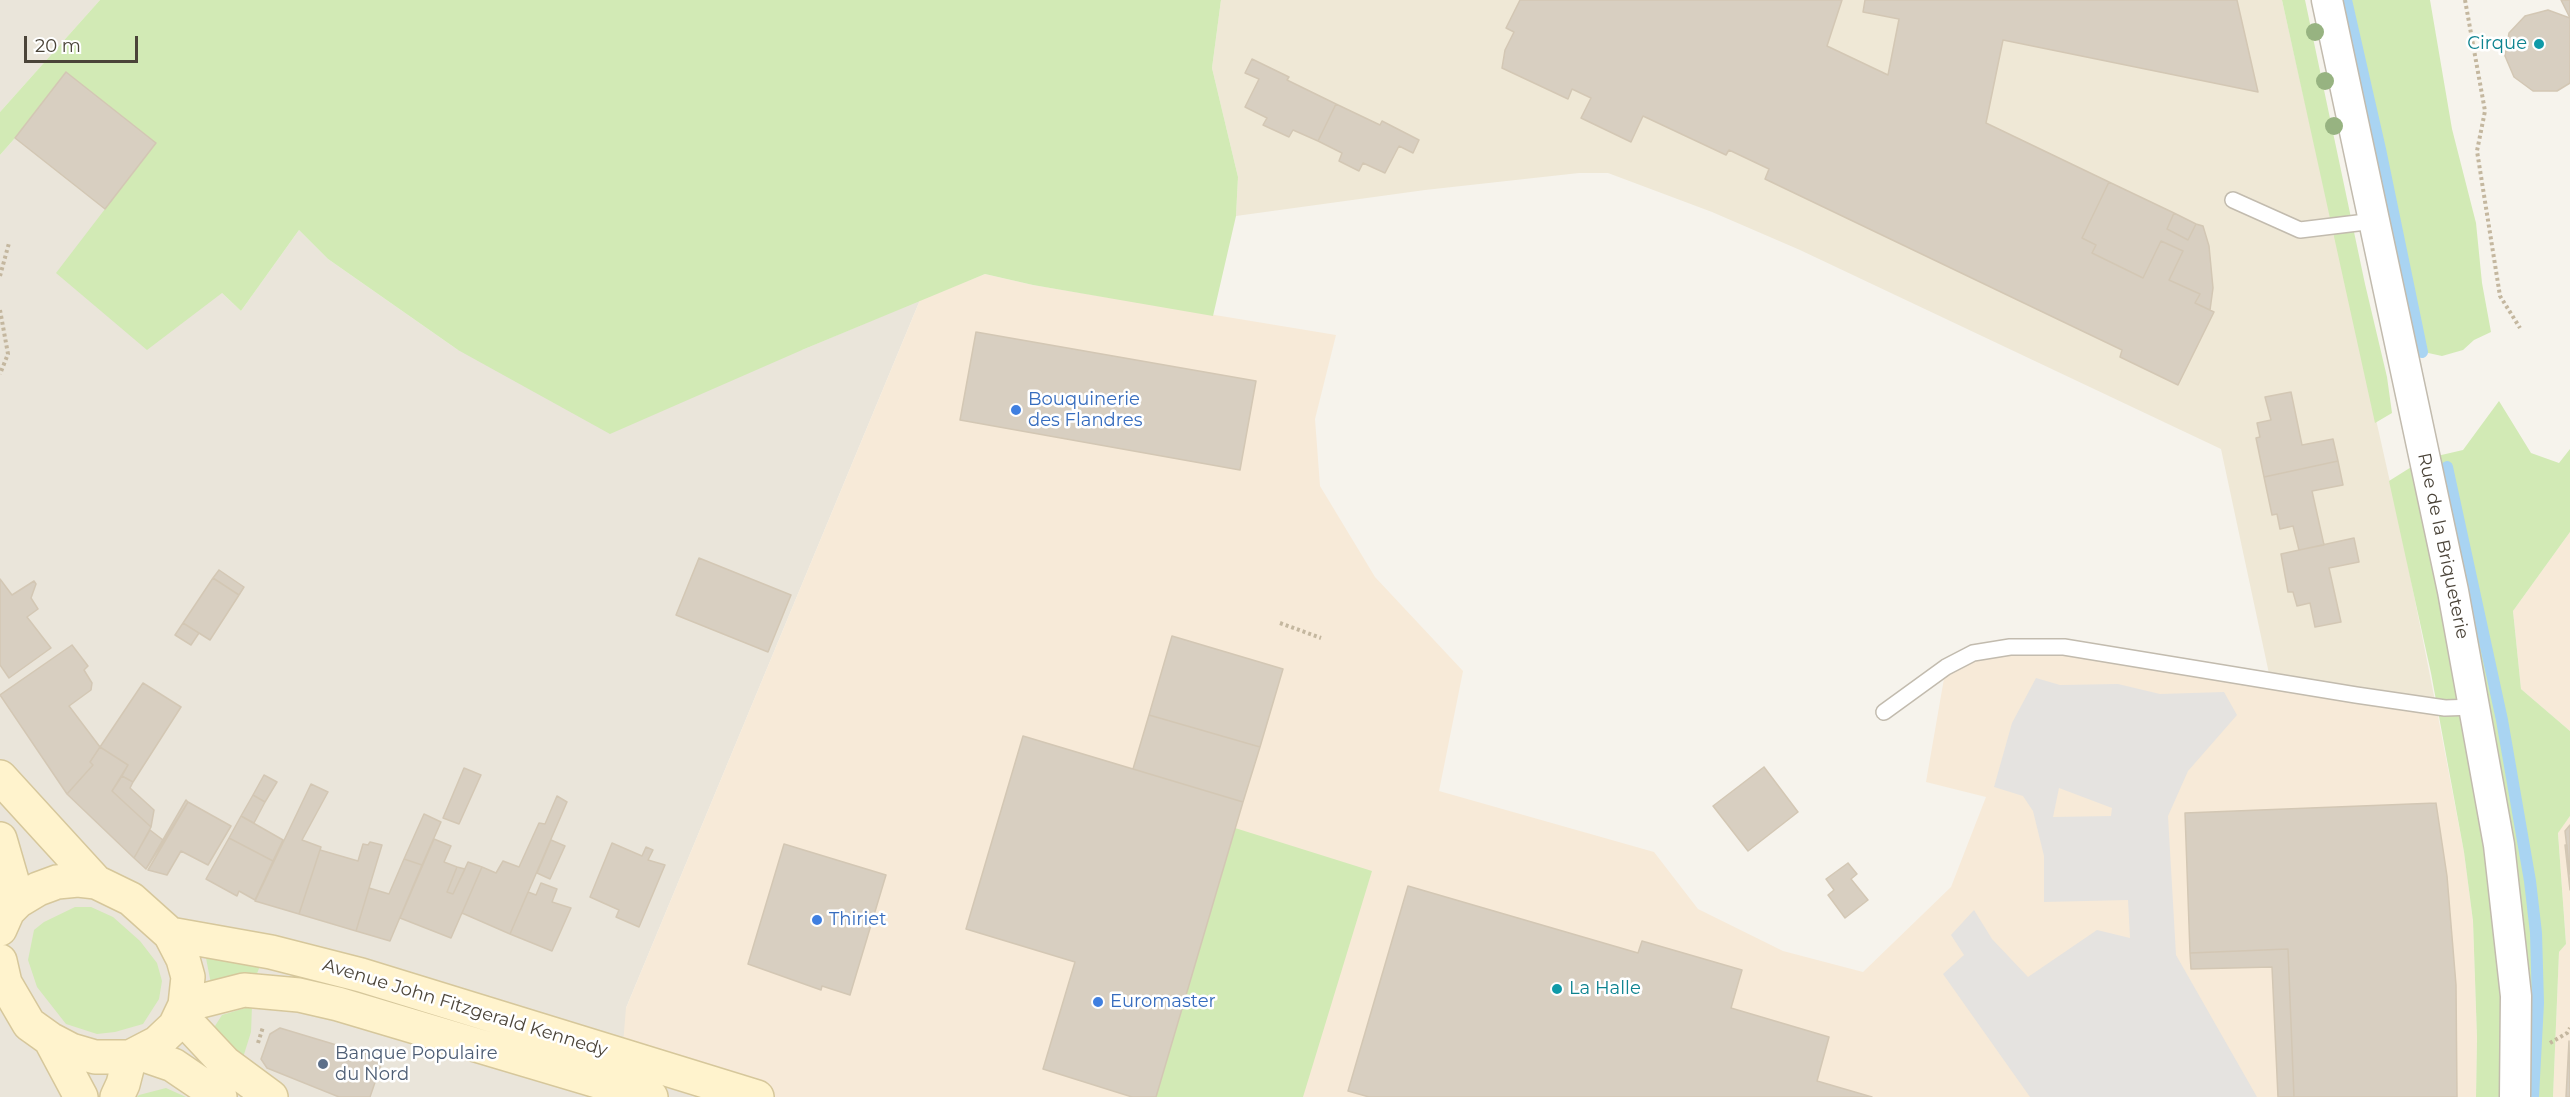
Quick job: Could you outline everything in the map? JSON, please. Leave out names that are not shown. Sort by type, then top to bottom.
[{"type":"main road","points":[[0,777],[96,882],[131,899],[170,934],[183,959],[188,977],[184,1010],[176,1026],[157,1043],[134,1055],[117,1097]]},
{"type":"main road","points":[[0,839],[18,901]]},
{"type":"main road","points":[[0,929],[8,911],[18,901],[38,889],[57,882],[96,882]]},
{"type":"main road","name":"Avenue John Fitzgerald Kennedy","points":[[170,934],[271,952],[361,975],[757,1097]]},
{"type":"main road","points":[[0,961],[5,983],[26,1027],[81,1097]]},
{"type":"main road","points":[[184,1010],[244,990],[299,994],[651,1097]]},
{"type":"main road","points":[[184,1010],[225,1063],[271,1097]]},
{"type":"main road","points":[[26,1027],[71,1050],[95,1057],[134,1055],[173,1065],[220,1097]]},
{"type":"street","name":"Rue de la Briqueterie","points":[[2327,0],[2453,591],[2475,707],[2508,911],[2516,996],[2516,1097]]},
{"type":"lane","points":[[2233,200],[2300,230],[2374,221]]},
{"type":"lane","points":[[1884,712],[1946,667],[1973,653],[2010,648],[2064,646],[2356,696],[2445,708],[2475,707]]},
{"type":"path","points":[[2465,0],[2485,111],[2477,151],[2500,296],[2520,328]]},
{"type":"path","points":[[0,276],[9,243]]},
{"type":"path","points":[[0,310],[8,354],[0,374]]},
{"type":"path","points":[[1280,623],[1321,638]]},
{"type":"path","points":[[2547,1045],[2567,1033],[2570,1028]]},
{"type":"shaded area","points":[[0,0],[100,0],[0,112]]},
{"type":"shaded area","points":[[1221,0],[2282,0],[2403,540],[2436,706],[2271,683],[2221,449],[1800,250],[1712,212],[1608,173],[1579,173],[1425,190],[1236,216],[1238,177],[1212,68]]},
{"type":"shaded area","points":[[15,138],[105,209],[222,293],[241,311],[299,230],[328,259],[458,350],[802,350],[920,300],[626,1008],[711,1097],[0,1097],[0,155]]},
{"type":"shaded area","points":[[985,274],[1033,285],[1336,335],[1315,419],[1320,486],[1375,577],[1463,671],[1439,791],[1654,852],[1698,909],[1783,951],[1863,972],[1951,887],[1986,797],[1926,782],[1946,667],[1973,653],[2064,647],[2436,706],[2464,852],[2473,921],[2477,1038],[2476,1097],[711,1097],[621,1068],[626,1008],[920,300]]},
{"type":"shaded area","points":[[2570,532],[2570,731],[2521,689],[2513,611]]},
{"type":"shaded area","points":[[2036,678],[2060,685],[2118,684],[2160,694],[2224,692],[2237,715],[2188,771],[2168,816],[2176,955],[2257,1097],[2030,1097],[1943,974],[1964,955],[1951,935],[1974,910],[1992,939],[2028,977],[2097,930],[2130,938],[2128,900],[2044,902],[2044,856],[2033,811],[2023,796],[1994,787],[2012,723]],"holes":[[[2059,788],[2112,808],[2111,816],[2053,817]]]},
{"type":"shaded area","points":[[2570,816],[2570,1097],[2553,1097],[2559,952],[2566,944],[2558,832]]},
{"type":"green space","points":[[100,0],[1221,0],[1212,68],[1238,177],[1236,216],[1213,316],[1033,285],[985,274],[802,350],[610,434],[458,350],[328,259],[299,230],[241,311],[222,293],[147,350],[56,273],[105,209],[15,138],[0,155],[0,112]]},
{"type":"green space","points":[[2282,0],[2305,0],[2387,377],[2392,413],[2375,423]]},
{"type":"green space","points":[[2341,0],[2430,0],[2452,129],[2476,223],[2482,283],[2491,332],[2474,340],[2463,350],[2442,356],[2410,349]]},
{"type":"green space","points":[[2499,401],[2531,453],[2559,463],[2570,449],[2570,532],[2513,611],[2521,689],[2570,731],[2570,816],[2558,833],[2566,944],[2559,952],[2553,1097],[2476,1097],[2477,1038],[2473,921],[2464,852],[2431,673],[2389,481],[2424,459],[2463,450]]},
{"type":"green space","points":[[1235,828],[1372,871],[1303,1097],[1156,1097]]},
{"type":"green space","points":[[75,907],[91,907],[113,917],[140,941],[157,963],[162,981],[159,999],[143,1024],[115,1032],[97,1034],[66,1024],[37,987],[28,960],[34,930],[44,922]]},
{"type":"green space","points":[[206,958],[260,966],[256,976],[211,984]]},
{"type":"green space","points":[[252,1006],[251,1032],[241,1064],[215,1035],[215,1026],[222,1015]]},
{"type":"green space","points":[[166,1088],[186,1097],[137,1097],[139,1095]]},
{"type":"building","points":[[1520,0],[1842,0],[1827,46],[1888,75],[1899,19],[1863,12],[1865,0],[2237,0],[2258,92],[2003,40],[1986,123],[2109,182],[2082,238],[2096,245],[2092,253],[2143,278],[2161,241],[2183,251],[2169,280],[2200,294],[2195,303],[2214,312],[2178,385],[2120,357],[2122,350],[1765,179],[1769,169],[1729,150],[1726,155],[1643,116],[1631,142],[1581,118],[1591,98],[1572,89],[1568,99],[1502,68],[1505,50],[1514,32],[1506,28]]},
{"type":"building","name":"Cirque","points":[[2561,0],[2570,0],[2570,18]]},
{"type":"building","name":"Cirque","points":[[2548,10],[2570,18],[2570,83],[2557,91],[2533,91],[2514,77],[2505,56],[2509,33],[2525,16]]},
{"type":"building","points":[[1252,59],[1289,77],[1287,80],[1336,104],[1318,141],[1293,130],[1289,137],[1263,125],[1267,118],[1245,107],[1259,79],[1245,73]]},
{"type":"building","points":[[66,72],[156,143],[105,209],[15,138]]},
{"type":"building","points":[[1336,104],[1380,125],[1382,121],[1419,140],[1413,153],[1399,146],[1385,173],[1363,163],[1359,171],[1339,161],[1342,153],[1318,141]]},
{"type":"building","points":[[2109,182],[2174,213],[2167,229],[2188,240],[2196,224],[2203,226],[2209,246],[2213,288],[2210,310],[2195,303],[2200,294],[2169,280],[2183,251],[2161,241],[2143,278],[2092,253],[2096,245],[2082,238]]},
{"type":"building","points":[[2174,213],[2196,224],[2188,240],[2167,229]]},
{"type":"building","points":[[976,332],[1256,381],[1240,470],[960,420]]},
{"type":"building","points":[[2291,392],[2302,445],[2333,439],[2338,461],[2264,477],[2256,438],[2260,437],[2257,423],[2271,420],[2265,397]]},
{"type":"building","points":[[2338,461],[2343,485],[2312,491],[2324,545],[2299,550],[2293,526],[2280,529],[2277,514],[2272,515],[2264,477]]},
{"type":"building","points":[[2354,538],[2359,562],[2329,568],[2341,622],[2315,627],[2310,603],[2297,606],[2293,592],[2288,592],[2281,554]]},
{"type":"building","points":[[699,558],[791,595],[768,652],[676,615]]},
{"type":"building","points":[[219,570],[244,587],[239,595],[213,578]]},
{"type":"building","points":[[213,578],[239,595],[210,640],[183,623]]},
{"type":"building","points":[[0,579],[12,595],[34,581],[36,584],[31,598],[38,609],[27,617],[51,648],[9,678],[0,665]]},
{"type":"building","points":[[183,623],[199,633],[191,645],[175,635]]},
{"type":"building","points":[[1172,636],[1283,669],[1260,747],[1149,715]]},
{"type":"building","points":[[72,645],[88,666],[84,670],[92,683],[91,690],[69,706],[100,747],[90,762],[93,765],[67,794],[0,695]]},
{"type":"building","points":[[143,683],[181,707],[133,782],[122,776],[128,765],[100,747]]},
{"type":"building","points":[[1149,715],[1260,747],[1243,802],[1133,769]]},
{"type":"building","points":[[1023,736],[1243,802],[1156,1097],[1132,1097],[1043,1069],[1075,962],[966,929]]},
{"type":"building","points":[[100,747],[128,765],[112,791],[151,827],[134,858],[67,794],[93,765],[90,762]]},
{"type":"building","points":[[1764,767],[1798,812],[1748,851],[1713,806]]},
{"type":"building","points":[[464,768],[481,775],[459,824],[443,818]]},
{"type":"building","points":[[264,775],[277,782],[265,802],[253,795]]},
{"type":"building","points":[[122,776],[133,782],[130,788],[154,810],[151,827],[112,791]]},
{"type":"building","points":[[311,784],[328,792],[302,840],[321,847],[299,914],[255,901]]},
{"type":"building","points":[[253,795],[265,802],[254,823],[241,816]]},
{"type":"building","points":[[557,796],[567,802],[510,934],[462,913],[482,867],[496,873],[503,861],[519,867],[539,823],[545,824]]},
{"type":"building","points":[[186,800],[188,802],[146,869]]},
{"type":"building","points":[[188,802],[231,826],[208,865],[181,851],[167,875],[148,870]]},
{"type":"building","points":[[2436,803],[2447,876],[2456,985],[2457,1097],[2294,1097],[2288,949],[2190,953],[2185,813]]},
{"type":"building","points":[[424,814],[441,822],[422,865],[404,859]]},
{"type":"building","points":[[241,816],[283,840],[273,861],[229,838]]},
{"type":"building","points":[[2570,825],[2570,874],[2565,831]]},
{"type":"building","points":[[150,830],[163,840],[146,869],[134,858]]},
{"type":"building","points":[[229,838],[273,861],[255,900],[239,891],[237,896],[206,879]]},
{"type":"building","points":[[434,839],[451,846],[444,862],[457,867],[447,892],[453,894],[468,862],[482,867],[451,938],[400,918]]},
{"type":"building","points":[[551,840],[565,846],[550,879],[537,873]]},
{"type":"building","points":[[370,842],[382,845],[356,931],[299,914],[320,850],[358,861],[363,844],[368,845]]},
{"type":"building","points":[[612,843],[642,856],[646,847],[653,850],[648,860],[665,865],[639,927],[616,917],[619,910],[590,897]]},
{"type":"building","name":"Thiriet","points":[[784,844],[886,875],[850,995],[822,986],[821,990],[748,964]]},
{"type":"building","points":[[2565,845],[2567,845],[2570,890]]},
{"type":"building","points":[[404,859],[422,865],[390,941],[356,931],[369,888],[389,894]]},
{"type":"building","points":[[1848,863],[1857,874],[1851,879],[1868,900],[1845,918],[1828,895],[1834,890],[1826,879]]},
{"type":"building","points":[[457,867],[465,869],[453,894],[447,892]]},
{"type":"building","points":[[541,883],[557,889],[552,902],[571,908],[552,951],[510,934],[528,892],[536,895]]},
{"type":"building","name":"La Halle","points":[[1408,886],[1638,953],[1642,941],[1742,970],[1731,1008],[1829,1037],[1817,1081],[1872,1097],[1369,1097],[1348,1091]]},
{"type":"building","points":[[2288,949],[2294,1097],[2278,1097],[2272,967],[2191,969],[2190,953]]},
{"type":"building","name":"Banque Populaire du Nord","points":[[280,1028],[383,1059],[370,1097],[339,1097],[267,1068],[261,1059],[270,1034]]},
{"type":"building","points":[[2569,1041],[2570,1097],[2566,1097]]},
{"type":"waterway","points":[[2346,0],[2422,352]]},
{"type":"waterway","points":[[2447,467],[2502,720],[2530,881],[2536,933],[2538,1003],[2533,1097]]},
{"type":"place","name":"Cirque","points":[[2539,44]]},
{"type":"place","name":"Bouquinerie des Flandres","points":[[1016,410]]},
{"type":"place","name":"Thiriet","points":[[817,920]]},
{"type":"place","name":"La Halle","points":[[1557,989]]},
{"type":"place","name":"Euromaster","points":[[1098,1002]]},
{"type":"place","name":"Banque Populaire du Nord","points":[[323,1064]]}]
